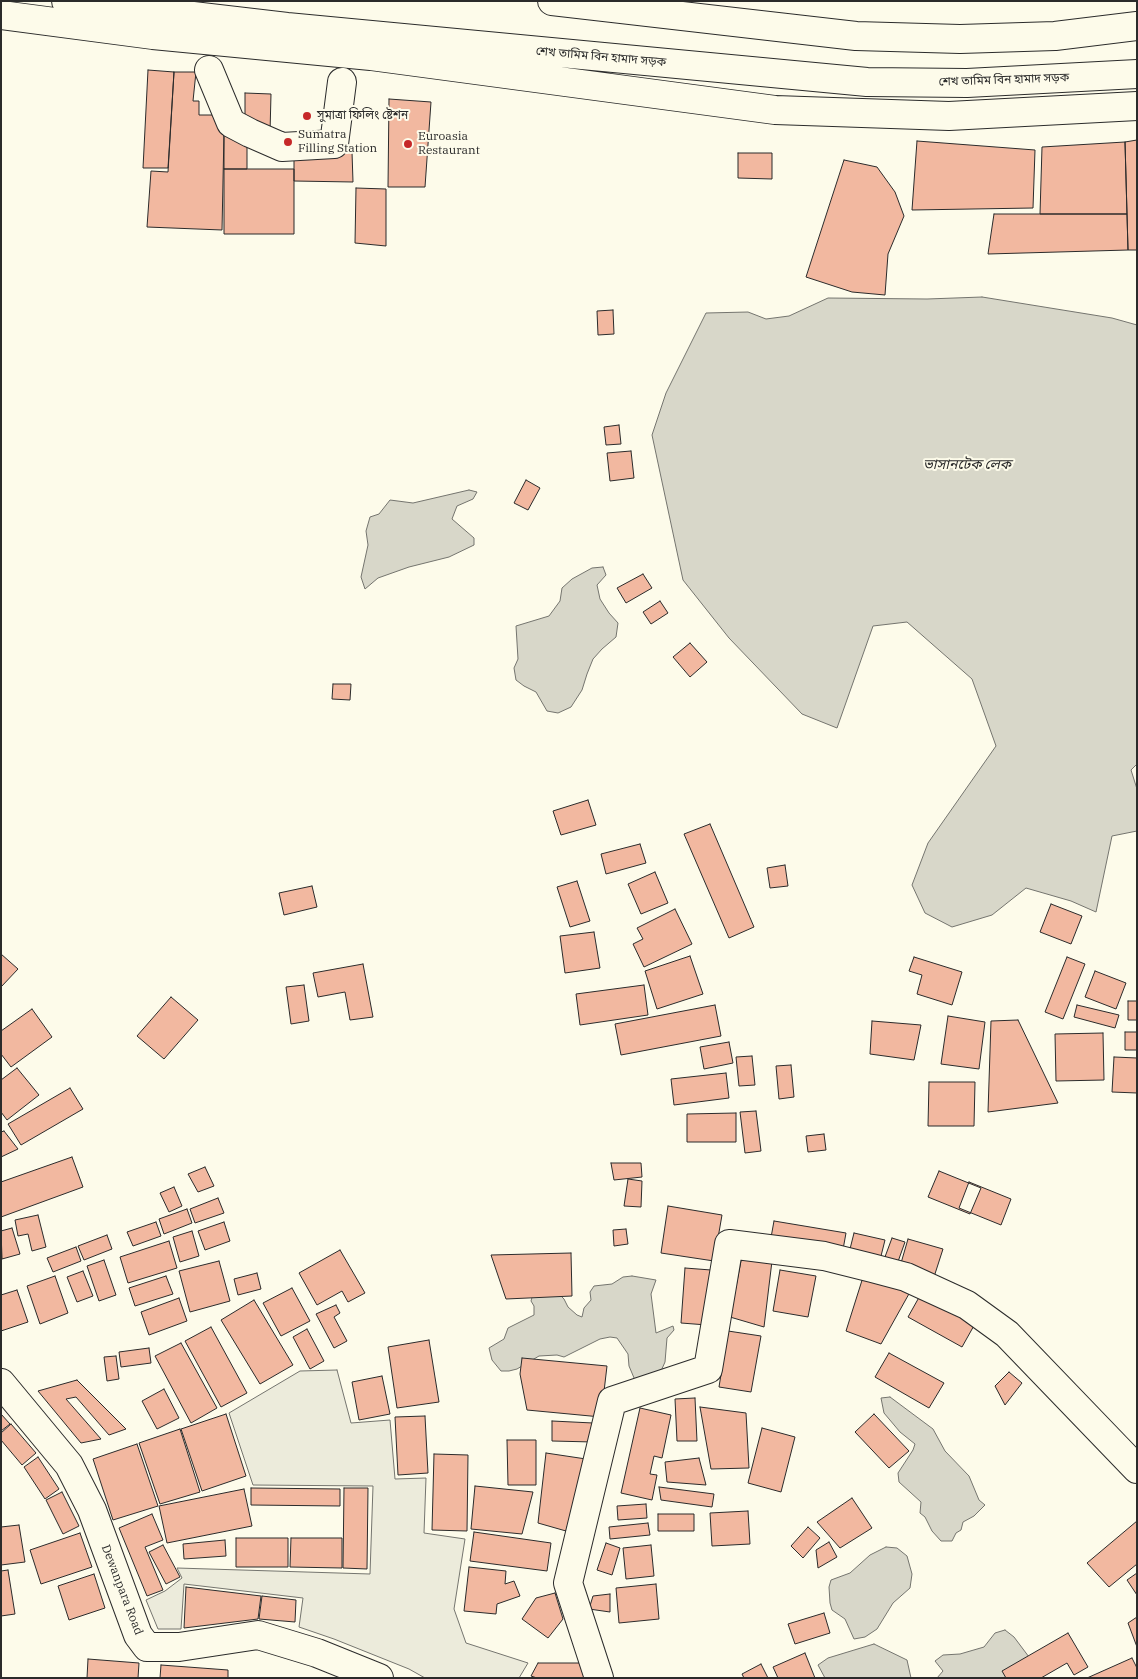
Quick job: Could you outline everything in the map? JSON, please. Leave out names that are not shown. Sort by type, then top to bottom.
[{"type":"main road","name":"শেখ তামিম বিন হামাদ সড়ক","points":[[66,1],[297,28],[867,82],[967,84],[1137,74]]},
{"type":"main road","points":[[552,1],[856,36],[960,39],[1055,36],[1134,24]]},
{"type":"main road","points":[[1,15],[154,35],[370,56],[775,110],[949,116],[1137,106]]},
{"type":"main road","points":[[209,70],[231,123],[250,134],[282,146],[334,144],[342,82]]},
{"type":"main road","points":[[599,1678],[568,1583],[612,1401],[708,1370],[729,1244],[824,1256],[872,1268],[906,1278],[967,1305],[1007,1334],[1136,1466]]},
{"type":"main road","name":"Dewanpara Road","points":[[1,1383],[69,1465],[92,1510],[138,1635],[147,1647],[179,1647],[258,1635],[316,1653],[379,1678]]},
{"type":"shaded area","points":[[337,1370],[351,1423],[390,1420],[395,1479],[426,1478],[424,1533],[465,1539],[454,1609],[466,1643],[528,1663],[519,1678],[425,1678],[409,1669],[299,1627],[303,1598],[184,1584],[181,1629],[158,1629],[146,1600],[165,1591],[182,1578],[177,1568],[370,1574],[373,1486],[253,1485],[229,1413],[300,1371]]},
{"type":"water","name":"ভাসানটেক লেক","points":[[982,297],[1112,318],[1137,325],[1137,764],[1131,770],[1137,789],[1137,831],[1112,836],[1096,912],[1071,901],[1026,888],[992,915],[952,927],[925,913],[912,885],[928,843],[996,746],[972,679],[907,622],[873,626],[837,728],[802,714],[729,638],[683,580],[652,435],[666,393],[706,313],[748,312],[766,319],[789,316],[828,298],[927,299]]},
{"type":"water","points":[[469,490],[477,492],[473,499],[457,506],[452,519],[474,538],[474,545],[449,557],[409,567],[378,578],[365,589],[361,577],[368,545],[366,531],[370,517],[379,514],[390,500],[413,503]]},
{"type":"water","points":[[603,567],[606,575],[597,585],[600,599],[618,623],[616,637],[593,659],[582,690],[571,707],[558,713],[547,711],[536,692],[516,680],[514,668],[518,659],[516,626],[549,616],[560,601],[562,588],[572,579],[592,568]]},
{"type":"water","points":[[632,1276],[656,1280],[651,1294],[656,1333],[673,1326],[674,1330],[667,1338],[665,1362],[661,1371],[637,1385],[629,1366],[628,1354],[617,1338],[610,1337],[600,1339],[564,1357],[557,1355],[539,1356],[517,1369],[509,1371],[501,1371],[492,1360],[489,1348],[504,1339],[508,1328],[534,1315],[534,1306],[531,1301],[534,1290],[552,1287],[564,1299],[568,1307],[582,1317],[584,1308],[591,1300],[590,1292],[594,1286],[612,1284],[623,1277]]},
{"type":"water","points":[[890,1397],[933,1429],[945,1451],[969,1476],[979,1500],[985,1505],[974,1516],[963,1522],[961,1530],[956,1533],[952,1541],[941,1541],[932,1531],[925,1517],[920,1513],[921,1502],[899,1482],[898,1473],[915,1444],[900,1432],[884,1413],[881,1398]]},
{"type":"water","points":[[886,1547],[897,1548],[907,1556],[912,1574],[910,1588],[893,1603],[877,1629],[865,1637],[854,1639],[845,1619],[832,1610],[829,1587],[831,1580],[850,1573],[870,1555]]},
{"type":"water","points":[[1005,1630],[1014,1637],[1032,1661],[1020,1678],[937,1678],[943,1671],[935,1661],[943,1655],[960,1654],[984,1647],[995,1633]]},
{"type":"water","points":[[874,1644],[907,1660],[911,1678],[825,1678],[818,1665],[828,1658]]},
{"type":"building","points":[[148,70],[174,72],[168,168],[143,168]]},
{"type":"building","points":[[174,72],[196,72],[193,101],[199,101],[199,115],[222,115],[224,132],[222,230],[147,227],[151,171],[168,172]]},
{"type":"building","points":[[245,93],[271,94],[270,133],[245,131]]},
{"type":"building","name":"Euroasia Restaurant","points":[[389,99],[431,102],[425,187],[388,187]]},
{"type":"building","points":[[224,132],[247,135],[247,169],[224,169]]},
{"type":"building","points":[[1137,140],[1137,250],[1128,250],[1125,142]]},
{"type":"building","points":[[917,141],[1035,150],[1033,208],[912,210]]},
{"type":"building","points":[[1125,142],[1127,214],[1040,214],[1042,147]]},
{"type":"building","points":[[294,151],[352,152],[353,182],[294,181]]},
{"type":"building","points":[[738,153],[772,153],[772,179],[738,178]]},
{"type":"building","points":[[844,160],[877,167],[895,192],[904,216],[888,254],[885,295],[852,292],[806,277]]},
{"type":"building","points":[[224,169],[294,169],[294,234],[224,234]]},
{"type":"building","points":[[356,188],[386,189],[386,246],[355,243]]},
{"type":"building","points":[[994,214],[1127,214],[1128,250],[988,254]]},
{"type":"building","points":[[613,310],[614,334],[598,335],[597,311]]},
{"type":"building","points":[[619,425],[621,444],[606,445],[604,427]]},
{"type":"building","points":[[631,451],[634,478],[610,481],[607,453]]},
{"type":"building","points":[[526,480],[540,488],[528,510],[514,503]]},
{"type":"building","points":[[643,574],[652,588],[626,603],[617,588]]},
{"type":"building","points":[[660,601],[668,613],[651,624],[643,612]]},
{"type":"building","points":[[690,643],[707,662],[690,677],[673,657]]},
{"type":"building","points":[[333,684],[351,684],[350,700],[332,699]]},
{"type":"building","points":[[588,800],[596,825],[561,835],[553,811]]},
{"type":"building","points":[[710,824],[754,927],[729,938],[684,834]]},
{"type":"building","points":[[640,844],[646,863],[606,874],[601,854]]},
{"type":"building","points":[[785,865],[788,886],[770,888],[767,868]]},
{"type":"building","points":[[655,872],[668,903],[641,914],[628,884]]},
{"type":"building","points":[[577,881],[590,921],[570,927],[557,887]]},
{"type":"building","points":[[312,886],[317,907],[284,915],[279,893]]},
{"type":"building","points":[[1051,904],[1082,916],[1071,944],[1040,932]]},
{"type":"building","points":[[675,909],[692,944],[644,967],[633,944],[643,939],[637,928]]},
{"type":"building","points":[[594,932],[600,968],[565,973],[560,936]]},
{"type":"building","points":[[1,954],[18,969],[1,987]]},
{"type":"building","points":[[690,956],[703,994],[657,1009],[645,971]]},
{"type":"building","points":[[914,957],[962,972],[952,1005],[917,994],[922,975],[909,971]]},
{"type":"building","points":[[1067,957],[1085,964],[1063,1019],[1045,1012]]},
{"type":"building","points":[[363,964],[373,1017],[350,1020],[345,992],[318,997],[313,973]]},
{"type":"building","points":[[1095,971],[1126,983],[1116,1009],[1085,997]]},
{"type":"building","points":[[304,985],[309,1021],[291,1024],[286,987]]},
{"type":"building","points":[[644,985],[648,1015],[580,1025],[576,994]]},
{"type":"building","points":[[171,997],[198,1020],[164,1059],[137,1036]]},
{"type":"building","points":[[1128,1001],[1137,1001],[1137,1020],[1128,1020]]},
{"type":"building","points":[[715,1005],[721,1036],[621,1055],[615,1024]]},
{"type":"building","points":[[1077,1005],[1119,1015],[1115,1028],[1074,1017]]},
{"type":"building","points":[[32,1009],[52,1037],[11,1067],[1,1054],[1,1031]]},
{"type":"building","points":[[948,1016],[985,1022],[979,1069],[941,1064]]},
{"type":"building","points":[[1018,1020],[1058,1103],[988,1112],[991,1021]]},
{"type":"building","points":[[872,1021],[921,1025],[914,1060],[870,1054]]},
{"type":"building","points":[[1125,1032],[1137,1032],[1137,1050],[1125,1050]]},
{"type":"building","points":[[1103,1033],[1104,1080],[1056,1081],[1055,1034]]},
{"type":"building","points":[[729,1042],[733,1063],[704,1069],[700,1047]]},
{"type":"building","points":[[752,1056],[755,1085],[739,1086],[736,1057]]},
{"type":"building","points":[[1114,1057],[1137,1058],[1137,1093],[1112,1092]]},
{"type":"building","points":[[791,1065],[794,1097],[779,1099],[776,1066]]},
{"type":"building","points":[[17,1068],[39,1095],[7,1120],[1,1112],[1,1080]]},
{"type":"building","points":[[726,1073],[729,1098],[674,1105],[671,1079]]},
{"type":"building","points":[[929,1082],[975,1082],[974,1126],[928,1126]]},
{"type":"building","points":[[70,1088],[83,1109],[21,1145],[8,1124]]},
{"type":"building","points":[[756,1111],[761,1151],[745,1153],[740,1112]]},
{"type":"building","points":[[736,1113],[736,1142],[687,1142],[687,1114]]},
{"type":"building","points":[[4,1131],[18,1149],[1,1157],[1,1132]]},
{"type":"building","points":[[824,1134],[826,1150],[808,1152],[806,1136]]},
{"type":"building","points":[[72,1157],[83,1187],[1,1217],[1,1182]]},
{"type":"building","points":[[611,1163],[641,1163],[642,1177],[614,1180]]},
{"type":"building","points":[[205,1167],[214,1186],[198,1192],[188,1174]]},
{"type":"building","points":[[939,1171],[981,1188],[970,1214],[928,1197]]},
{"type":"building","points":[[628,1179],[642,1181],[641,1207],[624,1206]]},
{"type":"building","points":[[969,1182],[1011,1199],[1001,1225],[959,1208]]},
{"type":"building","points":[[174,1187],[182,1206],[169,1212],[160,1193]]},
{"type":"building","points":[[218,1198],[224,1213],[195,1223],[190,1209]]},
{"type":"building","points":[[668,1206],[722,1215],[714,1261],[661,1253]]},
{"type":"building","points":[[187,1209],[192,1223],[164,1234],[159,1219]]},
{"type":"building","points":[[38,1215],[46,1247],[32,1251],[28,1234],[18,1236],[15,1220]]},
{"type":"building","points":[[774,1221],[846,1233],[842,1255],[770,1243]]},
{"type":"building","points":[[156,1222],[161,1236],[133,1246],[127,1232]]},
{"type":"building","points":[[224,1222],[230,1241],[205,1250],[198,1231]]},
{"type":"building","points":[[12,1228],[20,1254],[2,1259],[1,1231]]},
{"type":"building","points":[[626,1229],[628,1244],[614,1246],[613,1230]]},
{"type":"building","points":[[192,1231],[199,1256],[180,1262],[173,1237]]},
{"type":"building","points":[[854,1233],[885,1240],[879,1264],[848,1257]]},
{"type":"building","points":[[107,1235],[112,1249],[84,1260],[78,1246]]},
{"type":"building","points":[[892,1238],[905,1242],[895,1270],[882,1265]]},
{"type":"building","points":[[908,1239],[943,1249],[933,1280],[899,1270]]},
{"type":"building","points":[[169,1241],[177,1268],[128,1283],[120,1257]]},
{"type":"building","points":[[76,1247],[81,1261],[53,1272],[47,1258]]},
{"type":"building","points":[[340,1250],[365,1293],[348,1302],[342,1291],[317,1305],[299,1273]]},
{"type":"building","points":[[571,1253],[572,1296],[506,1299],[491,1255]]},
{"type":"building","points":[[742,1256],[772,1261],[764,1327],[730,1317]]},
{"type":"building","points":[[104,1260],[116,1295],[99,1301],[87,1266]]},
{"type":"building","points":[[219,1261],[230,1301],[190,1312],[179,1271]]},
{"type":"building","points":[[685,1268],[711,1270],[707,1325],[681,1323]]},
{"type":"building","points":[[780,1270],[816,1276],[808,1317],[773,1311]]},
{"type":"building","points":[[83,1271],[93,1296],[77,1302],[67,1277]]},
{"type":"building","points":[[257,1273],[261,1289],[238,1295],[234,1279]]},
{"type":"building","points":[[864,1274],[910,1292],[881,1344],[846,1331]]},
{"type":"building","points":[[55,1276],[68,1313],[40,1324],[27,1286]]},
{"type":"building","points":[[166,1276],[173,1294],[135,1306],[129,1288]]},
{"type":"building","points":[[292,1288],[310,1321],[281,1336],[263,1303]]},
{"type":"building","points":[[17,1290],[28,1322],[1,1331],[1,1295]]},
{"type":"building","points":[[922,1292],[976,1322],[962,1347],[908,1317]]},
{"type":"building","points":[[179,1298],[187,1321],[149,1335],[141,1312]]},
{"type":"building","points":[[254,1300],[293,1365],[260,1384],[221,1320]]},
{"type":"building","points":[[336,1305],[340,1313],[334,1317],[347,1341],[334,1348],[316,1314]]},
{"type":"building","points":[[211,1327],[247,1393],[221,1407],[185,1341]]},
{"type":"building","points":[[307,1329],[324,1361],[310,1369],[293,1337]]},
{"type":"building","points":[[728,1331],[761,1336],[751,1392],[719,1387]]},
{"type":"building","points":[[429,1340],[439,1402],[397,1408],[388,1347]]},
{"type":"building","points":[[181,1343],[217,1408],[191,1423],[155,1356]]},
{"type":"building","points":[[149,1348],[151,1363],[121,1367],[119,1352]]},
{"type":"building","points":[[889,1353],[944,1383],[929,1408],[875,1377]]},
{"type":"building","points":[[116,1356],[119,1379],[107,1381],[104,1357]]},
{"type":"building","points":[[522,1358],[607,1366],[601,1417],[527,1410],[520,1374]]},
{"type":"building","points":[[1009,1372],[1022,1383],[1005,1405],[995,1386]]},
{"type":"building","points":[[382,1376],[390,1414],[359,1420],[352,1382]]},
{"type":"building","points":[[77,1380],[126,1429],[109,1435],[76,1397],[66,1399],[101,1439],[81,1443],[38,1391]]},
{"type":"building","points":[[164,1389],[179,1418],[157,1429],[142,1401]]},
{"type":"building","points":[[695,1398],[697,1441],[677,1441],[675,1399]]},
{"type":"building","points":[[700,1407],[746,1413],[749,1468],[711,1469]]},
{"type":"building","points":[[640,1408],[671,1415],[662,1458],[654,1456],[650,1474],[657,1475],[652,1500],[621,1493]]},
{"type":"building","points":[[1,1414],[10,1424],[1,1431]]},
{"type":"building","points":[[226,1414],[246,1476],[202,1491],[181,1429]]},
{"type":"building","points":[[874,1414],[909,1451],[889,1468],[855,1432]]},
{"type":"building","points":[[425,1416],[428,1473],[398,1475],[395,1417]]},
{"type":"building","points":[[552,1421],[593,1423],[593,1442],[552,1441]]},
{"type":"building","points":[[11,1424],[36,1453],[22,1465],[1,1440],[1,1433]]},
{"type":"building","points":[[762,1428],[795,1437],[781,1492],[748,1483]]},
{"type":"building","points":[[180,1429],[200,1492],[160,1504],[139,1443]]},
{"type":"building","points":[[507,1440],[536,1440],[536,1485],[508,1485]]},
{"type":"building","points":[[137,1444],[158,1506],[113,1520],[93,1459]]},
{"type":"building","points":[[546,1453],[586,1459],[566,1531],[538,1523]]},
{"type":"building","points":[[434,1454],[468,1455],[467,1531],[432,1530]]},
{"type":"building","points":[[38,1457],[59,1489],[45,1499],[24,1467]]},
{"type":"building","points":[[699,1458],[706,1485],[667,1482],[665,1462]]},
{"type":"building","points":[[475,1486],[533,1492],[522,1534],[471,1529]]},
{"type":"building","points":[[659,1487],[714,1494],[712,1507],[661,1500]]},
{"type":"building","points":[[251,1488],[340,1489],[340,1506],[251,1505]]},
{"type":"building","points":[[344,1488],[368,1488],[367,1569],[343,1568]]},
{"type":"building","points":[[244,1489],[252,1526],[167,1543],[159,1506]]},
{"type":"building","points":[[62,1492],[79,1526],[63,1534],[46,1500]]},
{"type":"building","points":[[852,1498],[872,1528],[840,1548],[817,1522]]},
{"type":"building","points":[[646,1504],[647,1518],[618,1520],[617,1506]]},
{"type":"building","points":[[748,1511],[750,1544],[712,1546],[710,1513]]},
{"type":"building","points":[[152,1514],[163,1540],[145,1547],[163,1590],[147,1596],[119,1528]]},
{"type":"building","points":[[658,1514],[694,1514],[694,1531],[658,1531]]},
{"type":"building","points":[[1137,1521],[1137,1564],[1109,1587],[1087,1563]]},
{"type":"building","points":[[648,1523],[650,1535],[610,1539],[609,1527]]},
{"type":"building","points":[[19,1525],[25,1562],[1,1565],[1,1527]]},
{"type":"building","points":[[808,1527],[820,1538],[803,1558],[791,1546]]},
{"type":"building","points":[[474,1532],[551,1543],[547,1571],[470,1561]]},
{"type":"building","points":[[80,1533],[92,1567],[41,1584],[30,1550]]},
{"type":"building","points":[[236,1538],[288,1538],[288,1567],[236,1567]]},
{"type":"building","points":[[291,1538],[342,1538],[342,1568],[290,1567]]},
{"type":"building","points":[[225,1540],[226,1556],[184,1559],[183,1544]]},
{"type":"building","points":[[829,1542],[837,1557],[818,1568],[816,1550]]},
{"type":"building","points":[[606,1543],[620,1548],[612,1575],[597,1570]]},
{"type":"building","points":[[163,1545],[180,1577],[166,1584],[149,1552]]},
{"type":"building","points":[[651,1545],[654,1576],[626,1579],[623,1548]]},
{"type":"building","points":[[469,1567],[506,1571],[505,1584],[514,1581],[520,1596],[497,1604],[496,1614],[464,1611]]},
{"type":"building","points":[[8,1570],[15,1614],[1,1616],[1,1571]]},
{"type":"building","points":[[1137,1573],[1137,1595],[1127,1580]]},
{"type":"building","points":[[94,1574],[105,1608],[69,1620],[58,1586]]},
{"type":"building","points":[[656,1584],[659,1619],[619,1623],[616,1588]]},
{"type":"building","points":[[186,1587],[261,1596],[258,1619],[184,1628]]},
{"type":"building","points":[[555,1593],[563,1619],[548,1638],[522,1619],[536,1598]]},
{"type":"building","points":[[610,1594],[610,1612],[589,1609],[593,1596]]},
{"type":"building","points":[[262,1596],[296,1600],[295,1622],[259,1619]]},
{"type":"building","points":[[824,1613],[830,1633],[795,1644],[788,1624]]},
{"type":"building","points":[[1137,1617],[1137,1647],[1128,1623]]},
{"type":"building","points":[[1068,1633],[1088,1667],[1074,1675],[1067,1663],[1041,1678],[1006,1678],[1002,1671]]},
{"type":"building","points":[[805,1653],[815,1678],[778,1678],[773,1667]]},
{"type":"building","points":[[1132,1658],[1137,1668],[1137,1678],[1087,1678]]},
{"type":"building","points":[[88,1659],[139,1663],[138,1678],[87,1678]]},
{"type":"building","points":[[538,1663],[592,1663],[592,1678],[537,1678],[531,1676]]},
{"type":"building","points":[[761,1664],[768,1678],[744,1678],[742,1674]]},
{"type":"building","points":[[161,1665],[228,1670],[228,1678],[160,1678]]},
{"type":"place","name":"সুমাত্রা ফিলিং ষ্টেশন","points":[[307,116]]},
{"type":"place","name":"Sumatra Filling Station","points":[[288,142]]},
{"type":"place","name":"Euroasia Restaurant","points":[[408,144]]}]
